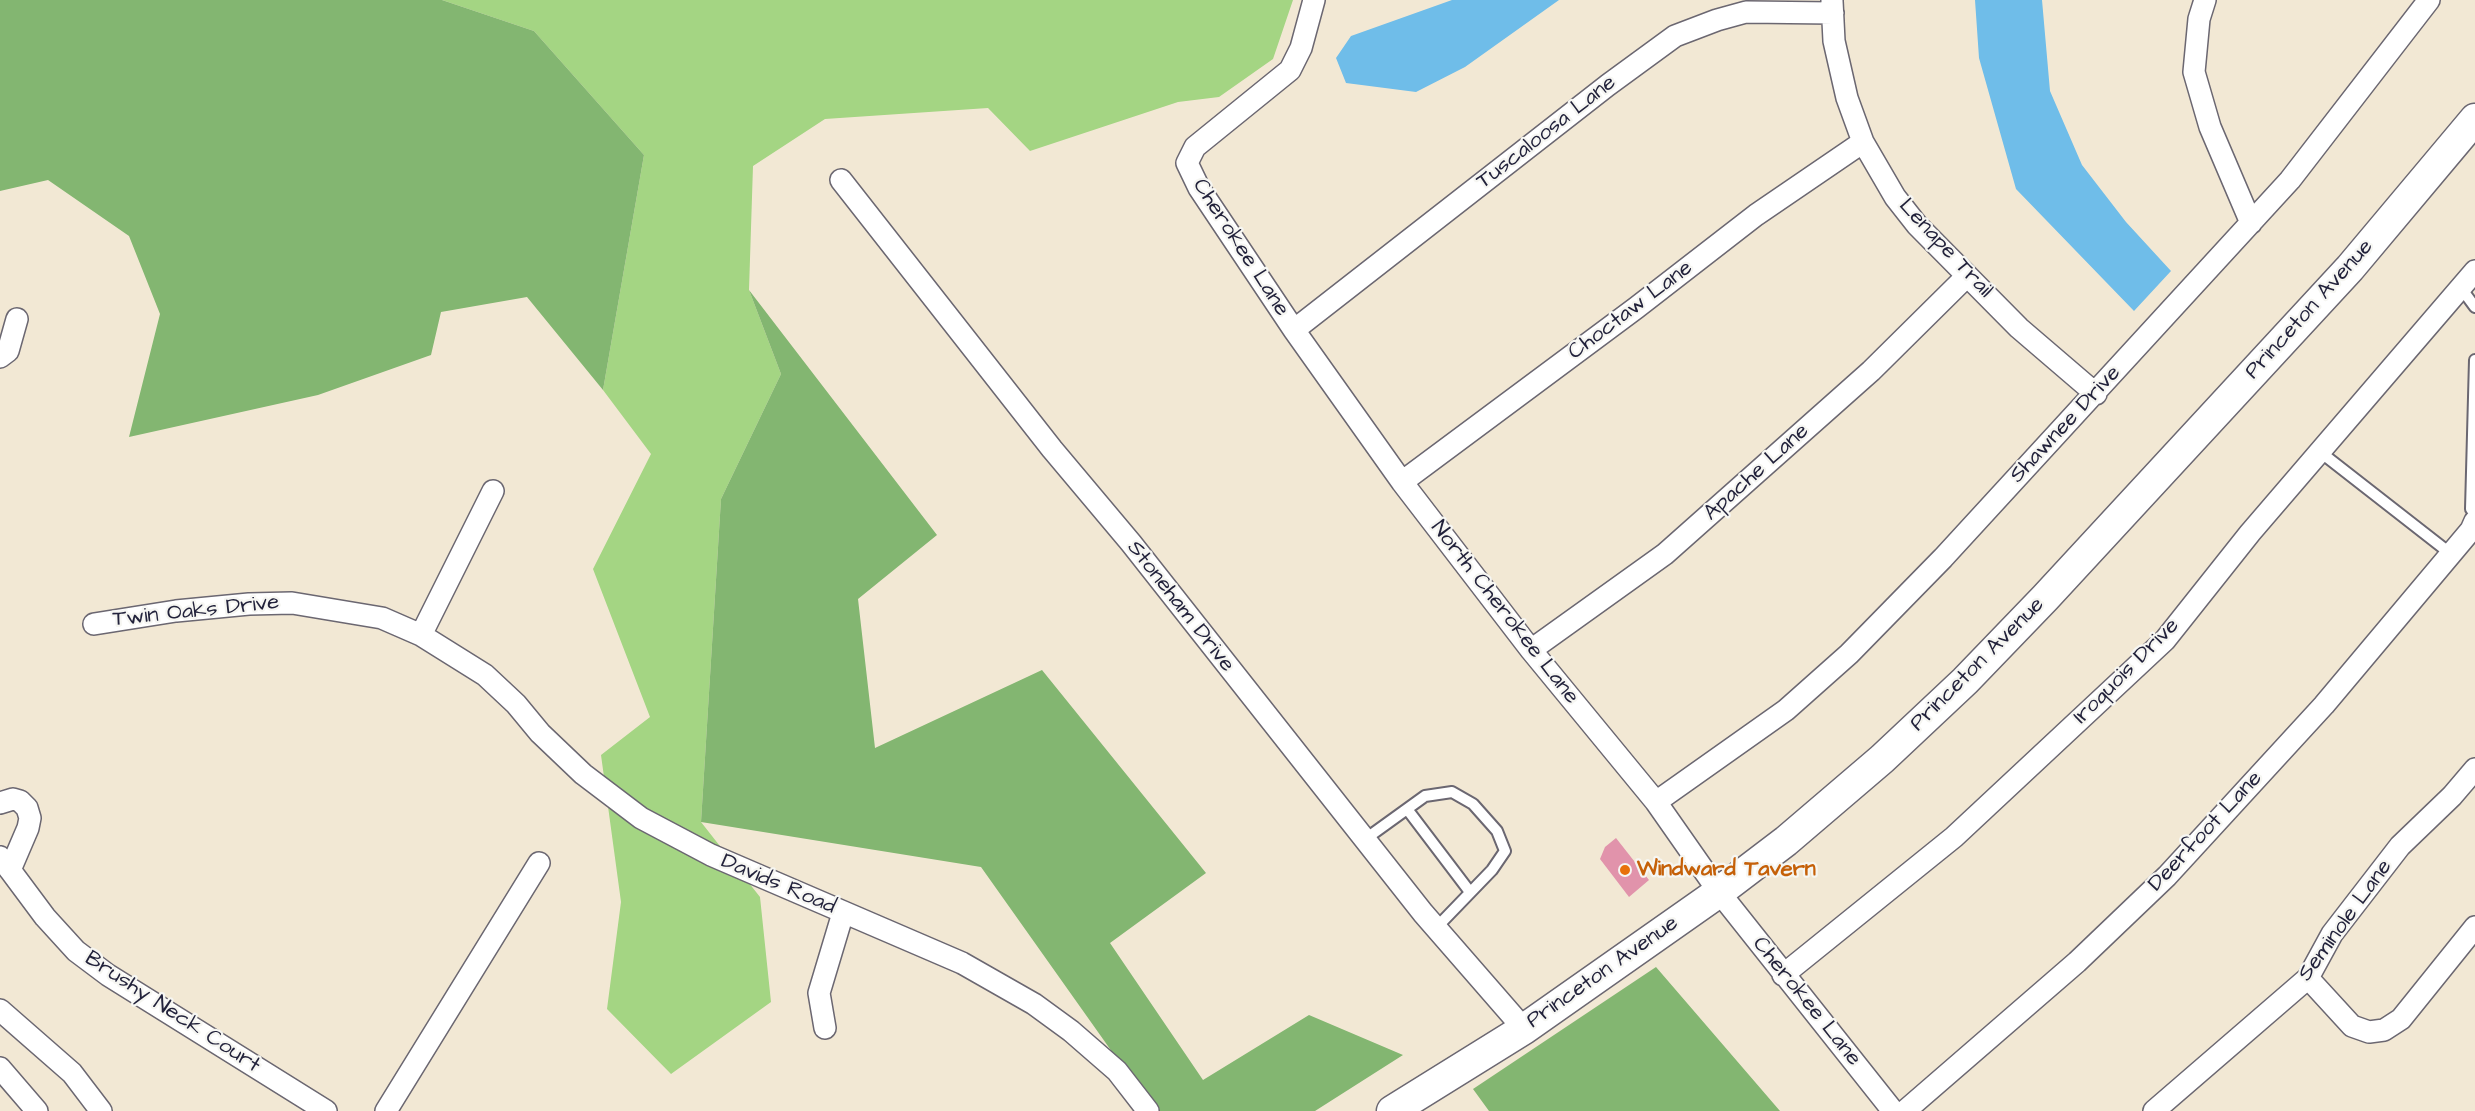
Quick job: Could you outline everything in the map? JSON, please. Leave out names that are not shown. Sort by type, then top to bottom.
[{"type":"main road","name":"Princeton Avenue","points":[[1392,1111],[1524,1029],[1719,892],[1786,841],[1882,759],[1965,681],[2350,268],[2475,119]]},
{"type":"street","name":"Cherokee Lane","points":[[1293,330],[1226,232],[1199,188],[1187,163],[1195,147],[1290,70],[1301,48],[1314,0]]},
{"type":"street","points":[[2205,0],[2199,19],[2194,72],[2210,127],[2251,224]]},
{"type":"street","name":"Shawnee Drive","points":[[1656,802],[1786,710],[1849,654],[1943,558],[2096,394],[2290,180],[2429,0]]},
{"type":"street","name":"Tuscaloosa Lane","points":[[1293,330],[1608,85],[1675,36],[1746,12],[1832,6]]},
{"type":"street","name":"Lenape Trail","points":[[1832,6],[1834,40],[1847,98],[1863,142],[1895,197],[1917,225],[2019,328],[2096,394]]},
{"type":"street","name":"Choctaw Lane","points":[[1402,482],[1756,215],[1863,142]]},
{"type":"street","name":"Stoneham Drive","points":[[841,180],[1052,449],[1131,543],[1364,840],[1436,928],[1524,1029]]},
{"type":"street","name":"Iroquois Drive","points":[[1783,975],[1954,837],[2165,640],[2319,451],[2475,272]]},
{"type":"street","name":"Apache Lane","points":[[1531,650],[1674,547],[1871,371],[1967,276]]},
{"type":"street","points":[[0,357],[8,351],[17,319]]},
{"type":"street","name":"North Cherokee Lane","points":[[1293,330],[1402,482],[1531,650],[1656,802],[1719,892]]},
{"type":"street","points":[[422,635],[493,491]]},
{"type":"street","name":"Deerfoot Lane","points":[[1905,1111],[2077,962],[2167,876],[2324,705],[2471,530],[2473,515]]},
{"type":"street","name":"Twin Oaks Drive","points":[[94,624],[186,610],[249,604],[292,603],[382,618],[422,635]]},
{"type":"street","name":"Davids Road","points":[[422,635],[485,675],[583,774],[641,818],[711,855],[962,963],[1034,1004],[1071,1031],[1117,1071],[1148,1111]]},
{"type":"street","name":"Seminole Lane","points":[[2154,1111],[2308,978],[2332,934],[2400,846],[2452,796],[2475,769]]},
{"type":"street","name":"Brushy Neck Court","points":[[0,803],[13,799],[20,801],[27,808],[30,818],[28,828],[5,863],[45,917],[76,951],[108,975],[326,1111]]},
{"type":"street","points":[[386,1111],[539,863]]},
{"type":"street","name":"Cherokee Lane","points":[[1719,892],[1893,1111]]},
{"type":"street","points":[[825,1028],[819,993],[843,913]]},
{"type":"street","points":[[2308,978],[2352,1026],[2369,1032],[2384,1030],[2401,1019],[2475,927]]},
{"type":"street","points":[[0,1010],[72,1073],[101,1111]]},
{"type":"street","points":[[0,1068],[37,1111]]},
{"type":"lane","points":[[2461,288],[2475,307]]},
{"type":"lane","points":[[2473,515],[2475,360]]},
{"type":"lane","points":[[2319,451],[2451,554]]},
{"type":"lane","points":[[1364,840],[1425,796],[1452,792],[1473,804],[1497,831],[1505,851],[1492,870],[1436,928]]},
{"type":"lane","points":[[1407,809],[1470,892]]},
{"type":"green space","points":[[0,0],[442,0],[534,31],[644,155],[603,390],[527,297],[441,312],[431,355],[318,395],[129,437],[160,314],[129,236],[48,180],[0,191]]},
{"type":"green space","points":[[442,0],[1293,0],[1273,59],[1219,97],[1178,102],[1030,151],[988,108],[825,119],[753,166],[749,290],[781,374],[721,499],[701,822],[760,897],[771,1002],[671,1074],[607,1009],[621,902],[601,755],[650,717],[593,569],[651,454],[603,390],[644,155],[534,31]]},
{"type":"green space","points":[[749,290],[937,535],[858,599],[875,748],[1042,670],[1206,873],[1110,943],[1203,1080],[1309,1015],[1403,1055],[1315,1111],[1154,1111],[981,867],[701,822],[721,499],[781,374]]},
{"type":"green space","points":[[1656,967],[1780,1111],[1489,1111],[1473,1089]]},
{"type":"water","points":[[1452,0],[1559,0],[1465,67],[1416,92],[1346,83],[1336,58],[1351,36]]},
{"type":"water","points":[[1975,0],[2042,0],[2050,91],[2082,165],[2126,222],[2171,271],[2134,311],[2016,189],[1979,58]]},
{"type":"building","name":"Windward Tavern","points":[[1616,838],[1649,880],[1629,897],[1600,859],[1605,847]]},
{"type":"place","name":"Windward Tavern","points":[[1625,870]]}]
